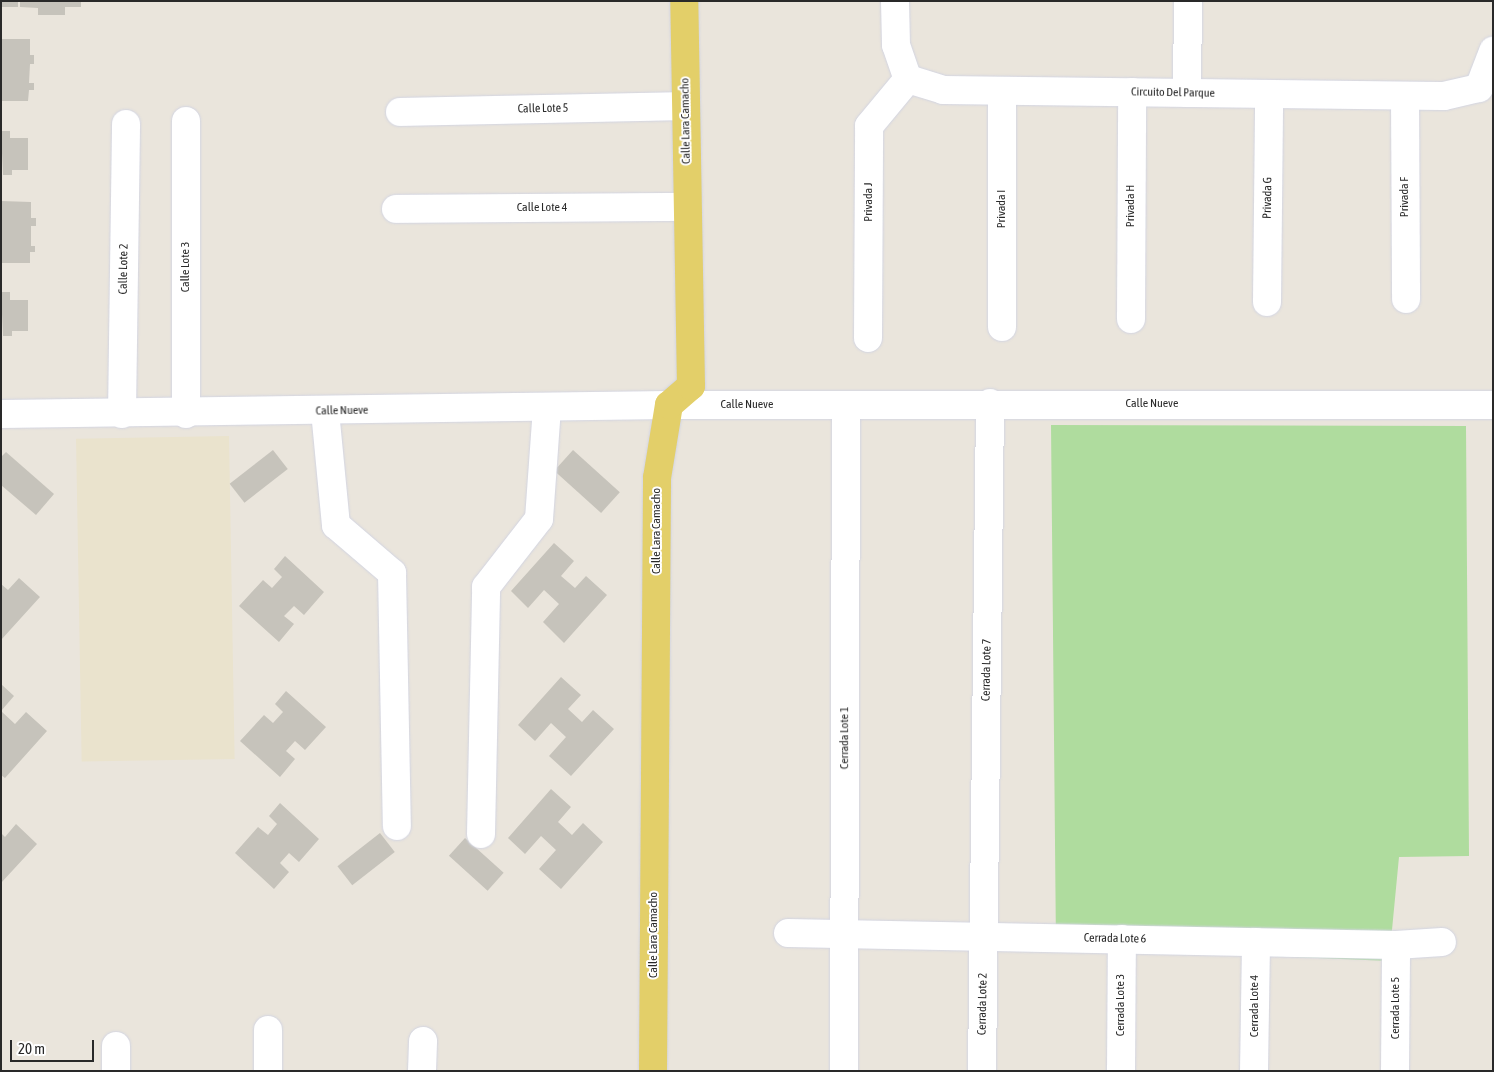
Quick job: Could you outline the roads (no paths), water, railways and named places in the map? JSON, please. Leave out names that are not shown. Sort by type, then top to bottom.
[{"type":"main road","name":"Calle Lara Camacho","points":[[654,1071],[657,478],[669,405],[691,386],[684,1]]},
{"type":"street","points":[[895,1],[896,45],[908,79]]},
{"type":"street","points":[[1188,1],[1188,93]]},
{"type":"street","name":"Circuito Del Parque","points":[[908,79],[943,90],[1405,96],[1486,94],[1493,51]]},
{"type":"street","name":"Privada J","points":[[868,338],[869,126],[908,79]]},
{"type":"street","name":"Privada I","points":[[1002,91],[1002,327]]},
{"type":"street","name":"Privada H","points":[[1131,319],[1132,92]]},
{"type":"street","name":"Privada G","points":[[1268,302],[1269,94]]},
{"type":"street","name":"Privada F","points":[[1405,96],[1406,299]]},
{"type":"street","name":"Calle Lote 5","points":[[400,112],[686,106]]},
{"type":"street","name":"Calle Lote 3","points":[[186,121],[186,414]]},
{"type":"street","name":"Calle Lote 2","points":[[122,414],[126,124]]},
{"type":"street","name":"Calle Lote 4","points":[[396,209],[687,208]]},
{"type":"street","name":"Cerrada Lote 7","points":[[984,938],[990,404]]},
{"type":"street","name":"Calle Nueve","points":[[1,414],[186,414],[669,405],[1493,404]]},
{"type":"street","name":"Cerrada Lote 1","points":[[844,1071],[846,405]]},
{"type":"street","points":[[482,834],[486,587],[540,519],[547,407]]},
{"type":"street","points":[[325,412],[336,524],[392,573],[397,826]]},
{"type":"street","name":"Cerrada Lote 6","points":[[788,933],[1396,945],[1442,942]]},
{"type":"street","name":"Cerrada Lote 2","points":[[982,1071],[984,938]]},
{"type":"street","name":"Cerrada Lote 3","points":[[1121,1071],[1122,939]]},
{"type":"street","name":"Cerrada Lote 4","points":[[1254,1071],[1256,942]]},
{"type":"street","name":"Cerrada Lote 5","points":[[1395,1071],[1396,945]]},
{"type":"street","points":[[268,1030],[268,1071]]},
{"type":"street","points":[[422,1071],[423,1041]]}]
